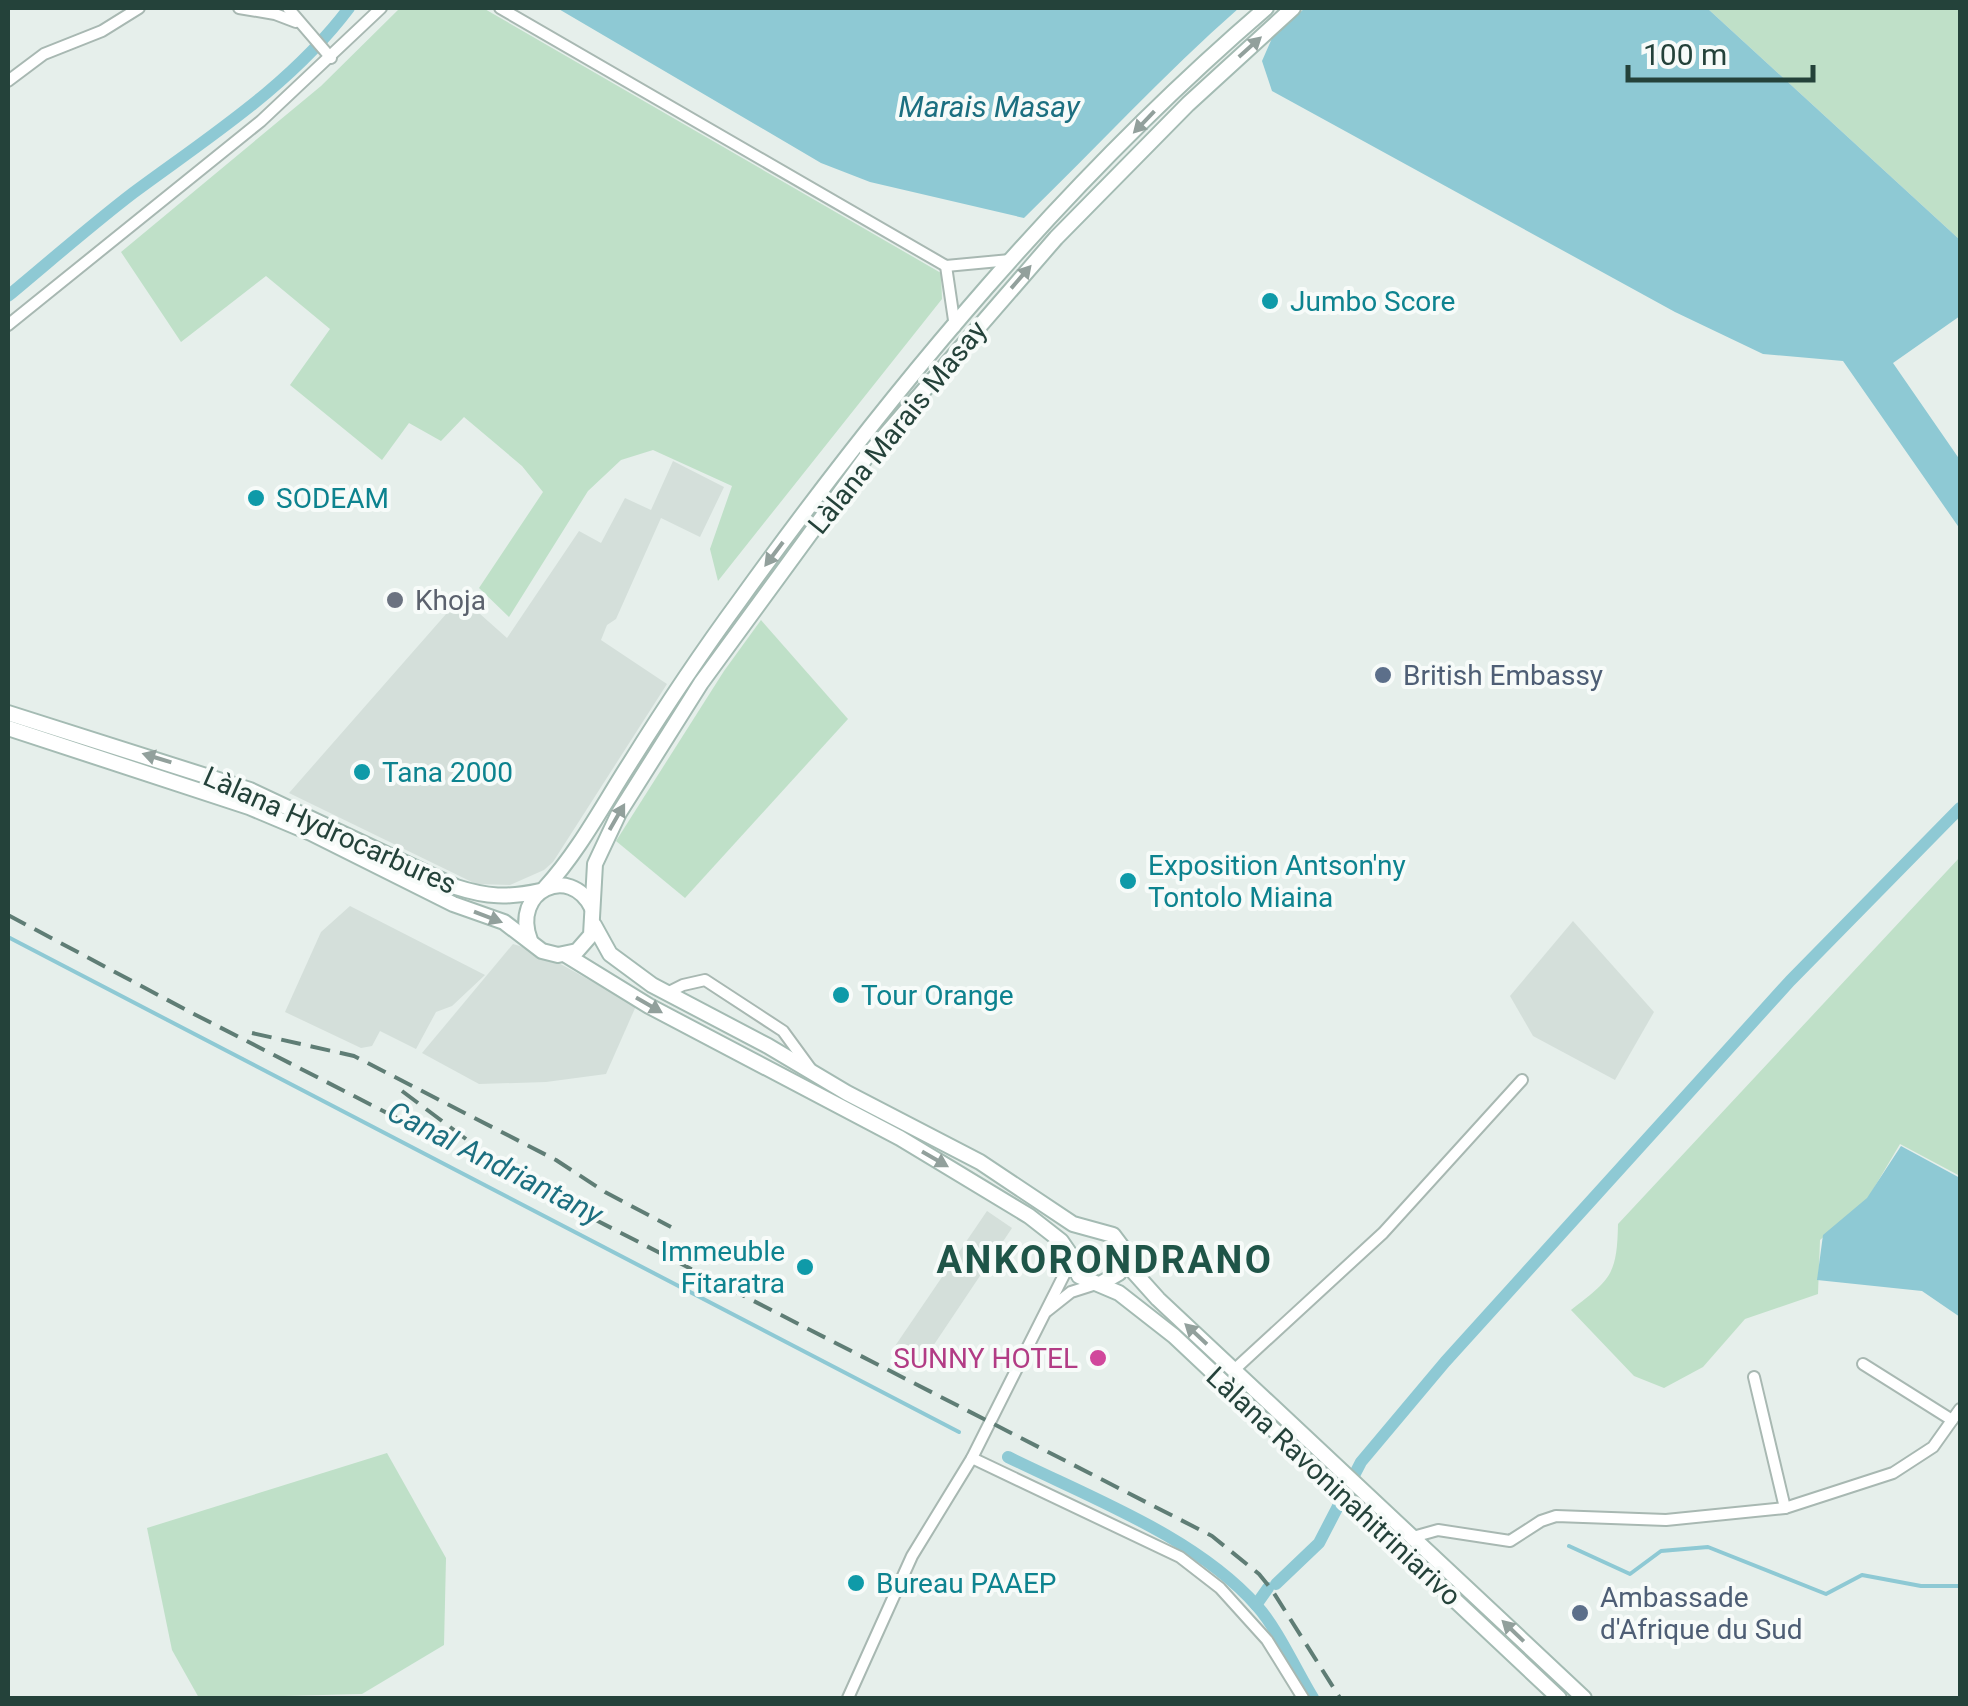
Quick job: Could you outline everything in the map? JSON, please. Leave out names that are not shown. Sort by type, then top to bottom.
[{"type":"main road","name":"Làlana Marais Masay","points":[[542,890],[573,852],[741,598],[854,448],[1010,260],[1170,95],[1266,8]]},
{"type":"main road","name":"Làlana Marais Masay","points":[[593,917],[593,875],[600,852],[653,756],[744,623],[868,456],[1056,238],[1188,104],[1293,8]]},
{"type":"main road","name":"Làlana Hydrocarbures","points":[[8,713],[250,790],[456,887],[485,896],[510,897],[542,890]]},
{"type":"main road","name":"Làlana Hydrocarbures","points":[[8,728],[266,814],[453,904],[504,922],[530,940]]},
{"type":"main road","points":[[554,886],[582,893],[593,917],[585,944],[566,955],[542,951],[530,940],[525,918],[527,908],[542,890],[554,886]]},
{"type":"main road","name":"Làlana Ravoninahitriniarivo","points":[[593,917],[610,954],[637,976],[847,1094],[944,1142],[1073,1224],[1117,1239],[1124,1258],[1158,1300],[1584,1698]]},
{"type":"main road","name":"Làlana Ravoninahitriniarivo","points":[[566,955],[649,1006],[900,1138],[1039,1223],[1061,1241],[1079,1276],[1129,1300],[1174,1336],[1559,1698]]},
{"type":"main road","points":[[1072,1258],[1077,1242],[1094,1231]]},
{"type":"main road","points":[[1098,1284],[1119,1273],[1124,1258]]},
{"type":"street","points":[[8,81],[44,54],[102,31],[139,8]]},
{"type":"street","points":[[239,8],[276,14],[300,23]]},
{"type":"street","points":[[288,8],[328,55]]},
{"type":"street","points":[[8,325],[262,121],[381,8]]},
{"type":"street","points":[[500,8],[946,266],[1010,260]]},
{"type":"street","points":[[946,266],[955,327]]},
{"type":"street","points":[[668,993],[683,984],[705,980],[784,1031],[813,1072]]},
{"type":"street","points":[[1234,1370],[1383,1232],[1522,1080]]},
{"type":"street","points":[[848,1698],[912,1556],[972,1458],[1072,1258]]},
{"type":"street","points":[[1043,1315],[1062,1298],[1098,1284]]},
{"type":"street","points":[[1862,1364],[1952,1420]]},
{"type":"street","points":[[1754,1378],[1785,1508]]},
{"type":"street","points":[[1413,1536],[1438,1530],[1510,1541],[1556,1516],[1666,1520],[1785,1508],[1893,1473],[1933,1447],[1960,1409]]},
{"type":"street","points":[[972,1458],[1180,1556],[1220,1588],[1267,1640],[1303,1698]]},
{"type":"shaded area","points":[[673,461],[724,487],[700,537],[661,518],[616,619],[607,625],[601,640],[667,684],[553,862],[544,870],[510,885],[476,884],[289,793],[461,597],[507,638],[579,531],[601,543],[625,498],[651,510]]},
{"type":"shaded area","points":[[350,906],[485,975],[452,1006],[436,1012],[416,1049],[380,1031],[372,1046],[361,1048],[285,1012],[321,932]]},
{"type":"shaded area","points":[[1573,921],[1654,1012],[1615,1080],[1533,1036],[1510,996]]},
{"type":"shaded area","points":[[513,944],[539,952],[636,1006],[606,1074],[546,1082],[479,1084],[422,1053]]},
{"type":"shaded area","points":[[987,1211],[1012,1228],[919,1367],[893,1349]]},
{"type":"green space","points":[[400,8],[483,8],[941,273],[942,299],[718,581],[710,549],[732,486],[653,450],[621,460],[588,491],[509,617],[479,588],[543,492],[522,466],[464,417],[441,441],[409,423],[382,460],[290,385],[330,329],[266,276],[181,342],[121,252],[321,86]]},
{"type":"green space","points":[[1707,8],[1960,8],[1960,240]]},
{"type":"green space","points":[[761,620],[848,719],[685,898],[616,841]]},
{"type":"green space","points":[[1960,857],[1960,1176],[1900,1144],[1868,1198],[1820,1240],[1818,1294],[1745,1319],[1703,1367],[1664,1388],[1634,1376],[1571,1310],[1609,1274],[1616,1255],[1618,1224]]},
{"type":"green space","points":[[387,1453],[446,1558],[444,1645],[362,1694],[199,1698],[172,1650],[147,1528]]},
{"type":"water","name":"Marais Masay","points":[[557,8],[1239,8],[1024,218],[870,182],[821,163]]},
{"type":"water","points":[[1305,8],[1707,8],[1960,240],[1960,316],[1893,363],[1960,460],[1960,529],[1843,361],[1763,354],[1675,312],[1272,91],[1262,61],[1273,36]]},
{"type":"water","points":[[1901,1146],[1960,1178],[1960,1317],[1922,1291],[1817,1280],[1823,1235],[1867,1198]]},
{"type":"waterway","points":[[8,296],[117,206],[275,85],[349,8]]},
{"type":"waterway","points":[[1276,1584],[1319,1543],[1361,1462],[1445,1362],[1790,981],[1960,808]]},
{"type":"waterway","name":"Canal Andriantany","points":[[8,937],[959,1432]]},
{"type":"waterway","name":"Canal Andriantany","points":[[1008,1457],[1141,1521],[1232,1581],[1264,1615],[1313,1698]]},
{"type":"waterway","points":[[1569,1546],[1630,1574],[1661,1551],[1708,1547],[1826,1594],[1862,1575],[1921,1586],[1960,1586]]},
{"type":"waterway","points":[[1256,1605],[1268,1588]]},
{"type":"railway","points":[[8,915],[1212,1536],[1259,1574],[1272,1590],[1340,1698]]},
{"type":"railway","points":[[252,1033],[354,1056],[556,1160],[671,1227]]},
{"type":"railway","points":[[402,1091],[474,1145]]},
{"type":"place","name":"Jumbo Score","points":[[1270,301]]},
{"type":"place","name":"SODEAM","points":[[256,498]]},
{"type":"place","name":"Khoja","points":[[395,600]]},
{"type":"place","name":"British Embassy","points":[[1383,675]]},
{"type":"place","name":"Tana 2000","points":[[362,772]]},
{"type":"place","name":"Exposition Antson'ny Tontolo Miaina","points":[[1128,881]]},
{"type":"place","name":"Tour Orange","points":[[841,995]]},
{"type":"place","name":"Immeuble Fitaratra","points":[[805,1267]]},
{"type":"place","name":"SUNNY HOTEL","points":[[1098,1358]]},
{"type":"place","name":"Bureau PAAEP","points":[[856,1583]]},
{"type":"place","name":"Ambassade d'Afrique du Sud","points":[[1580,1613]]},
{"type":"district","name":"ANKORONDRANO","points":[[1105,1260]]}]
